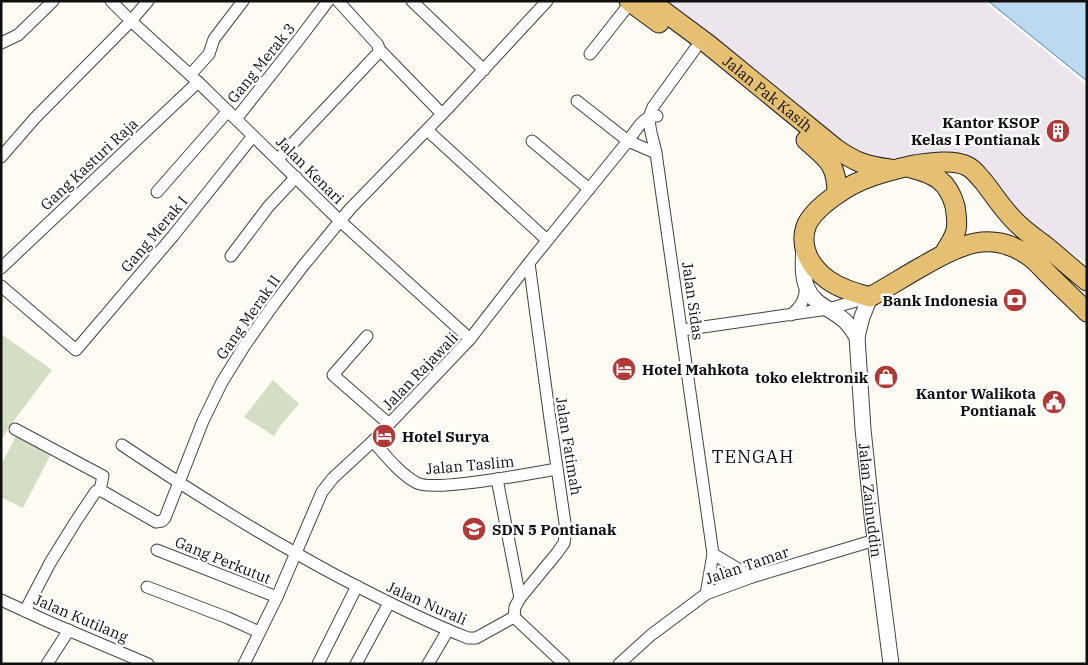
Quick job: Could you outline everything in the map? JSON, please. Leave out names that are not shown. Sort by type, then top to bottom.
[{"type":"highway","name":"Jalan Pak Kasih","points":[[650,1],[709,45],[840,152],[864,165],[900,168]]},
{"type":"highway","name":"Jalan Pak Kasih","points":[[630,2],[698,52],[822,154],[830,162],[835,172],[837,194]]},
{"type":"highway","points":[[1087,281],[1019,226],[974,171],[966,165],[958,163],[927,163],[868,177],[837,194],[821,207],[807,225],[804,237],[804,248],[810,262],[818,271],[828,280],[844,289],[870,297],[944,254],[963,246],[991,241],[1013,246],[1031,257],[1087,312]]},
{"type":"highway","points":[[900,168],[922,170],[937,177],[948,188],[957,220],[953,239],[944,254]]},
{"type":"street","points":[[1,43],[18,35],[53,1]]},
{"type":"street","name":"Jalan Kenari","points":[[111,1],[194,78],[339,220],[470,339]]},
{"type":"street","points":[[1,157],[35,118],[131,21],[148,1]]},
{"type":"street","name":"Gang Kasturi Raja","points":[[1,268],[194,78],[208,54],[214,39],[243,1]]},
{"type":"street","name":"Gang Merak 3","points":[[157,192],[232,115],[300,38],[328,1]]},
{"type":"street","points":[[338,1],[379,48],[442,114]]},
{"type":"street","points":[[412,1],[484,70]]},
{"type":"street","name":"Gang Merak II","points":[[100,490],[156,522],[162,521],[179,483],[202,421],[245,344],[274,304],[339,220],[484,70],[547,1]]},
{"type":"street","points":[[590,54],[630,2]]},
{"type":"street","points":[[278,160],[378,53],[379,48]]},
{"type":"street","name":"Jalan Rajawali","points":[[244,664],[277,598],[322,492],[328,483],[373,442],[470,339],[643,121],[653,116],[661,108],[698,52]]},
{"type":"street","points":[[577,101],[628,140],[655,147]]},
{"type":"street","name":"Jalan Sidas","points":[[653,116],[655,147],[713,554],[706,594]]},
{"type":"street","points":[[427,130],[547,240]]},
{"type":"street","name":"Gang Merak I","points":[[1,286],[76,350],[173,236],[253,136]]},
{"type":"street","points":[[532,140],[589,190]]},
{"type":"street","points":[[231,256],[268,208],[296,177]]},
{"type":"street","points":[[792,315],[805,298],[804,248]]},
{"type":"street","name":"Jalan Fatimah","points":[[514,617],[515,607],[520,598],[564,543],[566,530],[529,263]]},
{"type":"street","points":[[806,287],[816,301],[844,320],[857,337]]},
{"type":"street","points":[[682,330],[828,309],[870,297]]},
{"type":"street","name":"Jalan Zainuddin","points":[[870,297],[857,337],[863,429],[891,664]]},
{"type":"street","points":[[367,336],[333,375],[389,424]]},
{"type":"street","points":[[15,429],[103,476],[100,490],[94,492],[71,529],[50,563],[25,611]]},
{"type":"street","name":"Jalan Taslim","points":[[373,442],[406,475],[422,485],[430,486],[497,479],[557,469]]},
{"type":"street","name":"Jalan Nurali","points":[[122,445],[179,483],[295,553],[389,603],[448,630],[468,638],[476,638],[514,617]]},
{"type":"street","points":[[497,479],[520,598]]},
{"type":"street","name":"Jalan Tamar","points":[[619,664],[651,635],[706,594],[752,577],[875,540]]},
{"type":"street","name":"Gang Perkutut","points":[[158,550],[277,598]]},
{"type":"street","points":[[713,554],[752,577]]},
{"type":"street","points":[[318,664],[357,586]]},
{"type":"street","points":[[147,587],[259,632]]},
{"type":"street","name":"Jalan Kutilang","points":[[1,600],[148,664]]},
{"type":"street","points":[[356,664],[389,603]]},
{"type":"street","points":[[514,617],[564,664]]},
{"type":"street","points":[[46,664],[69,630]]},
{"type":"street","points":[[428,664],[448,630]]},
{"type":"shaded area","points":[[662,1],[984,1],[1087,86],[1087,263],[1032,226],[965,152],[930,157],[879,159],[851,151]]},
{"type":"green space","points":[[1,334],[52,370],[1,440]]},
{"type":"green space","points":[[273,380],[299,404],[274,436],[244,417]]},
{"type":"green space","points":[[18,432],[53,450],[23,508],[1,497],[1,465]]},
{"type":"water","points":[[988,1],[1087,1],[1087,81]]},
{"type":"place","name":"Kantor KSOP Kelas I Pontianak","points":[[1058,131]]},
{"type":"place","name":"Bank Indonesia","points":[[1015,300]]},
{"type":"place","name":"Hotel Mahkota","points":[[624,369]]},
{"type":"place","name":"toko elektronik","points":[[886,377]]},
{"type":"place","name":"Kantor Walikota Pontianak","points":[[1054,402]]},
{"type":"place","name":"Hotel Surya","points":[[384,436]]},
{"type":"place","name":"SDN 5 Pontianak","points":[[474,529]]},
{"type":"district","name":"TENGAH","points":[[753,456]]}]
